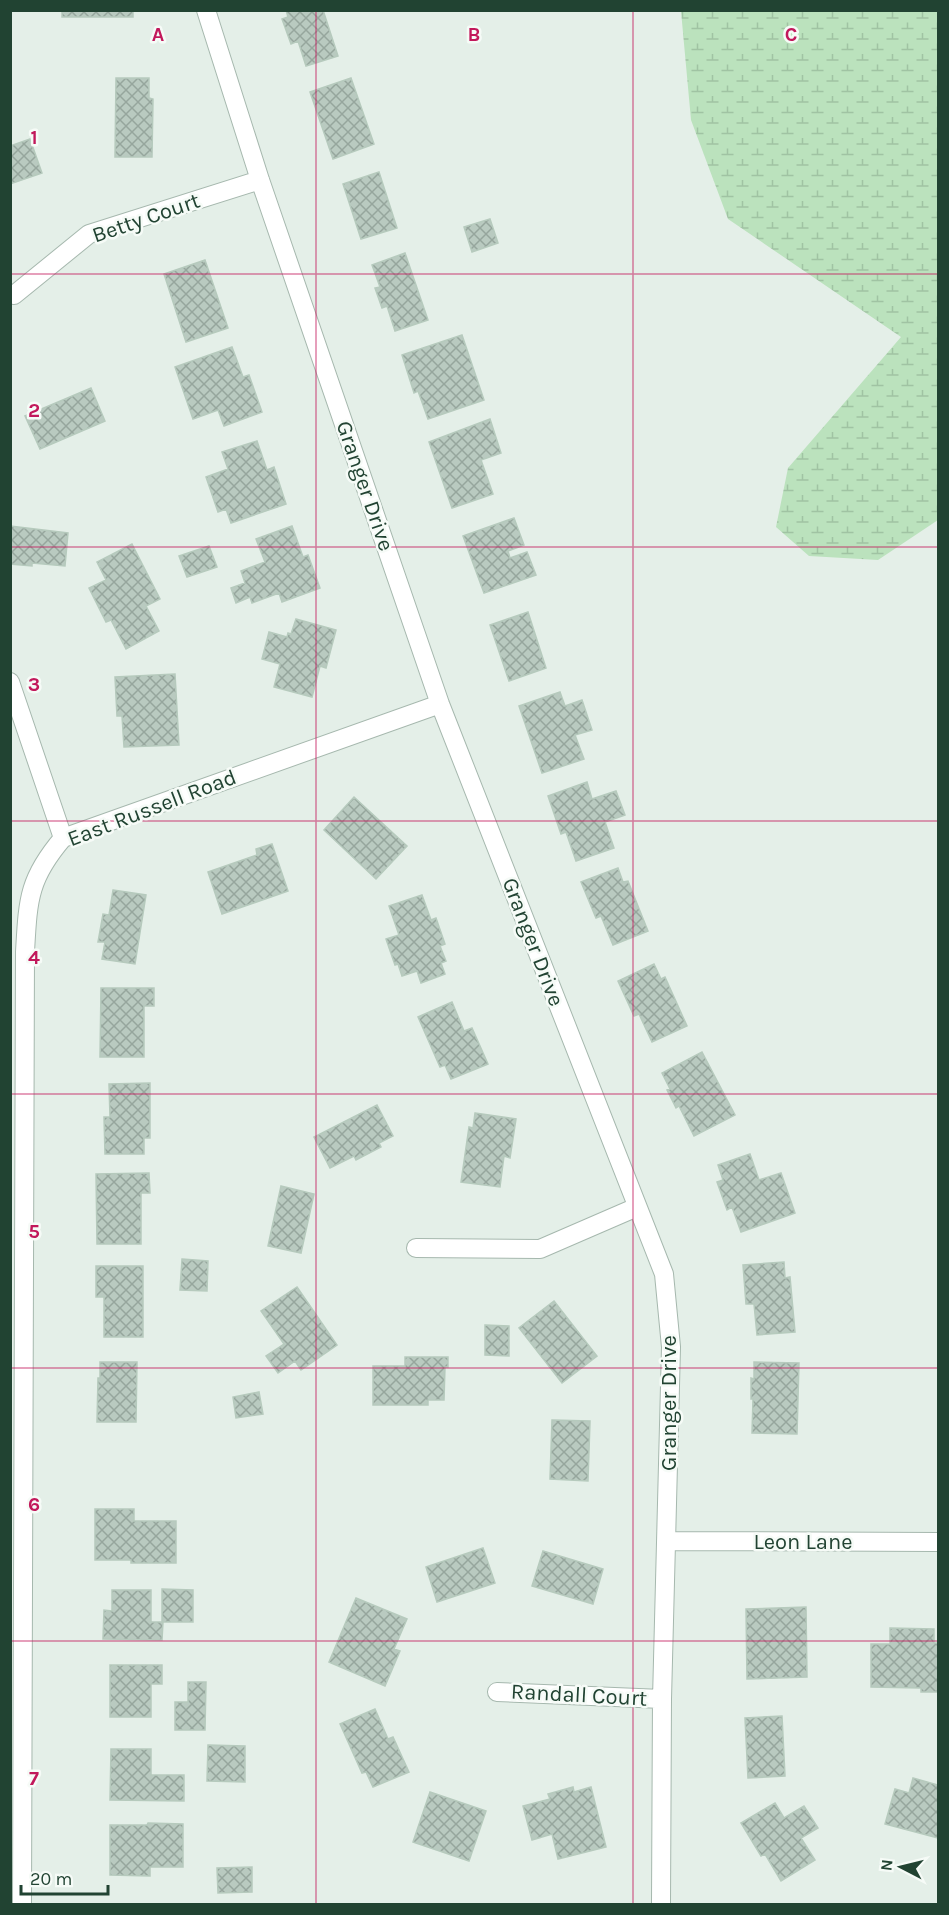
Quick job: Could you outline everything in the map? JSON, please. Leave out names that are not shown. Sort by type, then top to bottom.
[{"type":"street","name":"Granger Drive","points":[[206,10],[260,180],[440,704],[664,1274],[671,1347],[662,1699],[661,1905]]},
{"type":"street","name":"Betty Court","points":[[14,295],[89,234],[260,180]]},
{"type":"street","points":[[10,682],[63,838]]},
{"type":"street","name":"East Russell Road","points":[[22,1905],[17,1494],[25,952],[28,904],[35,880],[47,857],[63,838],[440,704]]},
{"type":"street","points":[[416,1248],[540,1250],[637,1207]]},
{"type":"street","name":"Leon Lane","points":[[667,1541],[939,1542]]},
{"type":"street","name":"Randall Court","points":[[497,1692],[662,1699]]},
{"type":"green space","points":[[681,11],[938,11],[938,520],[878,560],[809,556],[776,527],[788,468],[901,337],[728,219],[691,120]]},
{"type":"building","points":[[62,10],[133,10],[133,17],[62,17]]},
{"type":"building","points":[[286,10],[323,10],[338,56],[306,66],[298,41],[291,44],[282,19],[288,17]]},
{"type":"building","points":[[116,78],[149,78],[149,98],[153,99],[152,157],[115,157]]},
{"type":"building","points":[[351,78],[374,144],[333,159],[310,92]]},
{"type":"building","points":[[30,139],[42,173],[10,184],[10,146]]},
{"type":"building","points":[[379,172],[397,228],[361,239],[343,184]]},
{"type":"building","points":[[490,219],[498,243],[472,252],[464,227]]},
{"type":"building","points":[[405,253],[428,320],[395,331],[387,306],[382,308],[375,288],[380,287],[372,265]]},
{"type":"building","points":[[205,260],[228,328],[186,342],[164,274]]},
{"type":"building","points":[[462,335],[484,400],[428,419],[418,391],[414,393],[402,355]]},
{"type":"building","points":[[232,347],[243,377],[249,375],[262,412],[224,426],[218,410],[193,419],[175,367]]},
{"type":"building","points":[[91,388],[105,421],[40,449],[25,416]]},
{"type":"building","points":[[490,419],[501,453],[481,460],[493,494],[452,508],[429,442]]},
{"type":"building","points":[[257,441],[267,470],[274,467],[286,504],[231,523],[226,509],[218,512],[206,477],[228,469],[222,452]]},
{"type":"building","points":[[514,518],[524,545],[508,551],[510,558],[527,552],[536,575],[484,593],[463,536]]},
{"type":"building","points":[[10,526],[68,533],[65,566],[10,564]]},
{"type":"building","points":[[292,526],[303,557],[308,555],[320,588],[282,602],[279,593],[252,603],[250,597],[236,603],[231,588],[245,583],[241,571],[265,562],[256,539]]},
{"type":"building","points":[[132,544],[160,599],[146,606],[159,631],[126,649],[111,620],[106,622],[89,588],[106,580],[97,562]]},
{"type":"building","points":[[209,546],[217,567],[187,577],[179,556]]},
{"type":"building","points":[[528,612],[546,668],[509,681],[490,625]]},
{"type":"building","points":[[296,619],[336,630],[326,668],[320,666],[312,697],[274,687],[280,664],[262,659],[269,632],[287,637],[288,633],[291,634]]},
{"type":"building","points":[[175,674],[179,745],[124,747],[122,716],[117,716],[115,677]]},
{"type":"building","points":[[560,692],[565,706],[582,700],[592,730],[575,735],[584,759],[542,773],[519,706]]},
{"type":"building","points":[[587,782],[592,799],[616,791],[625,815],[605,822],[614,848],[576,861],[566,832],[561,834],[548,796]]},
{"type":"building","points":[[354,797],[407,846],[376,879],[324,830]]},
{"type":"building","points":[[272,844],[288,891],[222,914],[208,872],[257,855],[256,849]]},
{"type":"building","points":[[618,868],[623,882],[628,881],[648,931],[613,945],[601,916],[596,918],[581,882]]},
{"type":"building","points":[[113,890],[146,895],[135,964],[102,959],[105,942],[98,942],[103,914],[109,915]]},
{"type":"building","points":[[422,895],[431,920],[436,918],[445,944],[440,946],[446,961],[441,963],[445,974],[421,983],[417,971],[402,976],[398,964],[395,965],[386,939],[399,935],[389,906]]},
{"type":"building","points":[[654,964],[661,979],[665,977],[687,1026],[652,1042],[639,1014],[634,1016],[618,981]]},
{"type":"building","points":[[101,988],[154,988],[154,1006],[144,1006],[144,1057],[100,1057]]},
{"type":"building","points":[[452,1002],[464,1031],[472,1028],[488,1064],[451,1079],[445,1065],[440,1067],[418,1017]]},
{"type":"building","points":[[702,1052],[735,1115],[694,1136],[679,1106],[676,1108],[662,1073]]},
{"type":"building","points":[[150,1083],[150,1138],[144,1138],[144,1154],[105,1154],[104,1117],[110,1117],[109,1084]]},
{"type":"building","points":[[377,1105],[393,1136],[379,1143],[381,1147],[356,1160],[354,1156],[330,1168],[314,1137]]},
{"type":"building","points":[[475,1113],[516,1119],[510,1158],[504,1156],[500,1187],[461,1182],[469,1127],[473,1128]]},
{"type":"building","points":[[750,1154],[759,1180],[781,1173],[795,1213],[741,1232],[732,1207],[727,1210],[717,1182],[723,1180],[718,1165]]},
{"type":"building","points":[[149,1173],[150,1193],[141,1193],[141,1244],[97,1244],[96,1174]]},
{"type":"building","points":[[281,1186],[314,1194],[301,1253],[268,1246]]},
{"type":"building","points":[[182,1259],[208,1261],[207,1291],[180,1290]]},
{"type":"building","points":[[784,1262],[785,1278],[790,1277],[795,1332],[757,1335],[754,1304],[746,1304],[743,1265]]},
{"type":"building","points":[[96,1266],[143,1266],[143,1337],[104,1337],[104,1297],[96,1297]]},
{"type":"building","points":[[297,1287],[337,1345],[301,1370],[295,1361],[278,1373],[266,1356],[284,1344],[261,1311]]},
{"type":"building","points":[[554,1301],[597,1356],[562,1383],[519,1328]]},
{"type":"building","points":[[485,1325],[509,1326],[509,1356],[485,1355]]},
{"type":"building","points":[[405,1357],[448,1357],[448,1367],[445,1367],[444,1400],[428,1400],[428,1405],[373,1405],[373,1366],[405,1366]]},
{"type":"building","points":[[100,1362],[137,1362],[136,1422],[97,1422]]},
{"type":"building","points":[[754,1362],[799,1363],[797,1434],[752,1433],[751,1378],[754,1379]]},
{"type":"building","points":[[259,1392],[263,1414],[236,1418],[233,1397]]},
{"type":"building","points":[[552,1420],[590,1421],[588,1481],[550,1479]]},
{"type":"building","points":[[95,1509],[134,1509],[134,1521],[176,1521],[176,1563],[95,1560]]},
{"type":"building","points":[[483,1548],[495,1583],[437,1602],[426,1567]]},
{"type":"building","points":[[543,1551],[603,1569],[593,1604],[532,1586]]},
{"type":"building","points":[[162,1589],[193,1590],[193,1622],[162,1622]]},
{"type":"building","points":[[112,1590],[151,1590],[151,1622],[163,1622],[162,1640],[103,1639],[104,1610],[112,1611]]},
{"type":"building","points":[[356,1598],[407,1619],[394,1649],[400,1651],[385,1686],[329,1662]]},
{"type":"building","points":[[806,1607],[807,1677],[747,1679],[746,1609]]},
{"type":"building","points":[[890,1628],[934,1629],[934,1643],[938,1643],[938,1692],[921,1692],[921,1688],[871,1687],[871,1644],[890,1644]]},
{"type":"building","points":[[110,1665],[162,1665],[162,1684],[151,1684],[151,1717],[110,1717]]},
{"type":"building","points":[[188,1682],[206,1682],[205,1730],[175,1730],[175,1702],[188,1702]]},
{"type":"building","points":[[375,1709],[388,1739],[393,1737],[409,1772],[373,1787],[366,1772],[362,1773],[340,1724]]},
{"type":"building","points":[[782,1716],[785,1776],[748,1778],[745,1718]]},
{"type":"building","points":[[208,1745],[245,1746],[245,1782],[207,1781]]},
{"type":"building","points":[[111,1749],[151,1749],[151,1775],[184,1775],[184,1801],[110,1800]]},
{"type":"building","points":[[913,1778],[938,1785],[938,1838],[885,1824],[895,1789],[909,1793]]},
{"type":"building","points":[[573,1787],[574,1792],[591,1787],[606,1847],[558,1859],[552,1834],[532,1840],[523,1806],[550,1799],[548,1794]]},
{"type":"building","points":[[430,1792],[486,1811],[469,1861],[413,1842]]},
{"type":"building","points":[[775,1803],[784,1818],[804,1806],[818,1828],[801,1838],[815,1860],[781,1881],[765,1854],[761,1856],[741,1823]]},
{"type":"building","points":[[148,1823],[183,1824],[183,1867],[150,1867],[150,1876],[110,1875],[110,1825],[147,1825]]},
{"type":"building","points":[[252,1867],[252,1892],[218,1893],[217,1868]]}]
